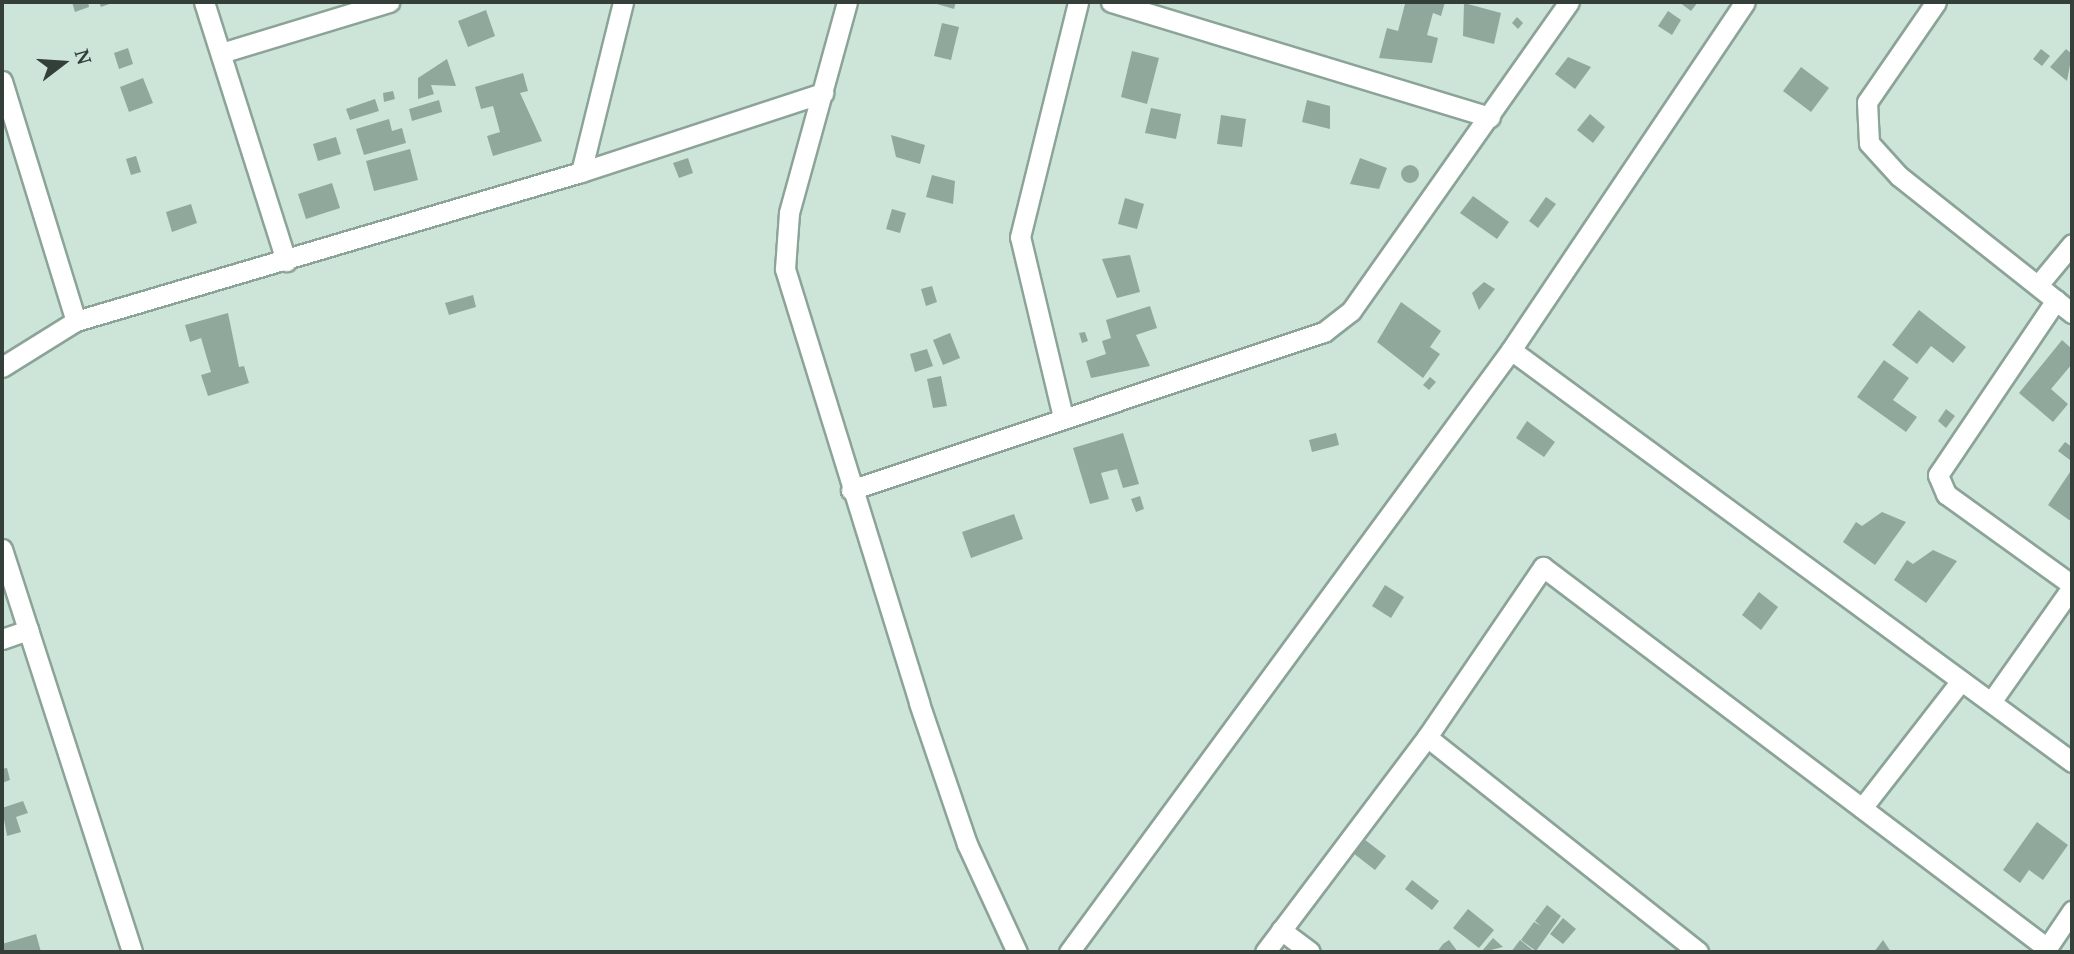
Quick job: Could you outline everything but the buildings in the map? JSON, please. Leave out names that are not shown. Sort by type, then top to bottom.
[{"type":"street","points":[[204,2],[286,261]]},
{"type":"street","points":[[221,54],[389,2]]},
{"type":"street","points":[[581,172],[623,2]]},
{"type":"street","points":[[847,2],[782,249],[850,491],[967,844],[1017,952]]},
{"type":"street","points":[[1063,417],[1020,237],[1078,2]]},
{"type":"street","points":[[1111,2],[1490,117]]},
{"type":"street","points":[[850,491],[1063,417],[1324,332],[1351,311],[1569,2]]},
{"type":"street","points":[[1069,952],[1511,350],[1745,2]]},
{"type":"street","points":[[1936,2],[1867,102],[1869,143],[1899,176],[2072,313]]},
{"type":"street","points":[[2,81],[76,321]]},
{"type":"street","points":[[2,367],[76,321],[581,172],[823,93]]},
{"type":"street","points":[[2038,285],[2072,244]]},
{"type":"street","points":[[1991,702],[2072,586],[1946,494],[1938,475],[2056,300]]},
{"type":"street","points":[[1511,350],[2072,762]]},
{"type":"street","points":[[2,549],[132,952]]},
{"type":"street","points":[[1265,952],[1427,737],[1543,567],[2050,950],[2072,911]]},
{"type":"street","points":[[2,639],[28,630]]},
{"type":"street","points":[[1862,808],[1961,681]]},
{"type":"street","points":[[1427,737],[1698,952]]},
{"type":"street","points":[[1281,930],[1310,952]]}]
